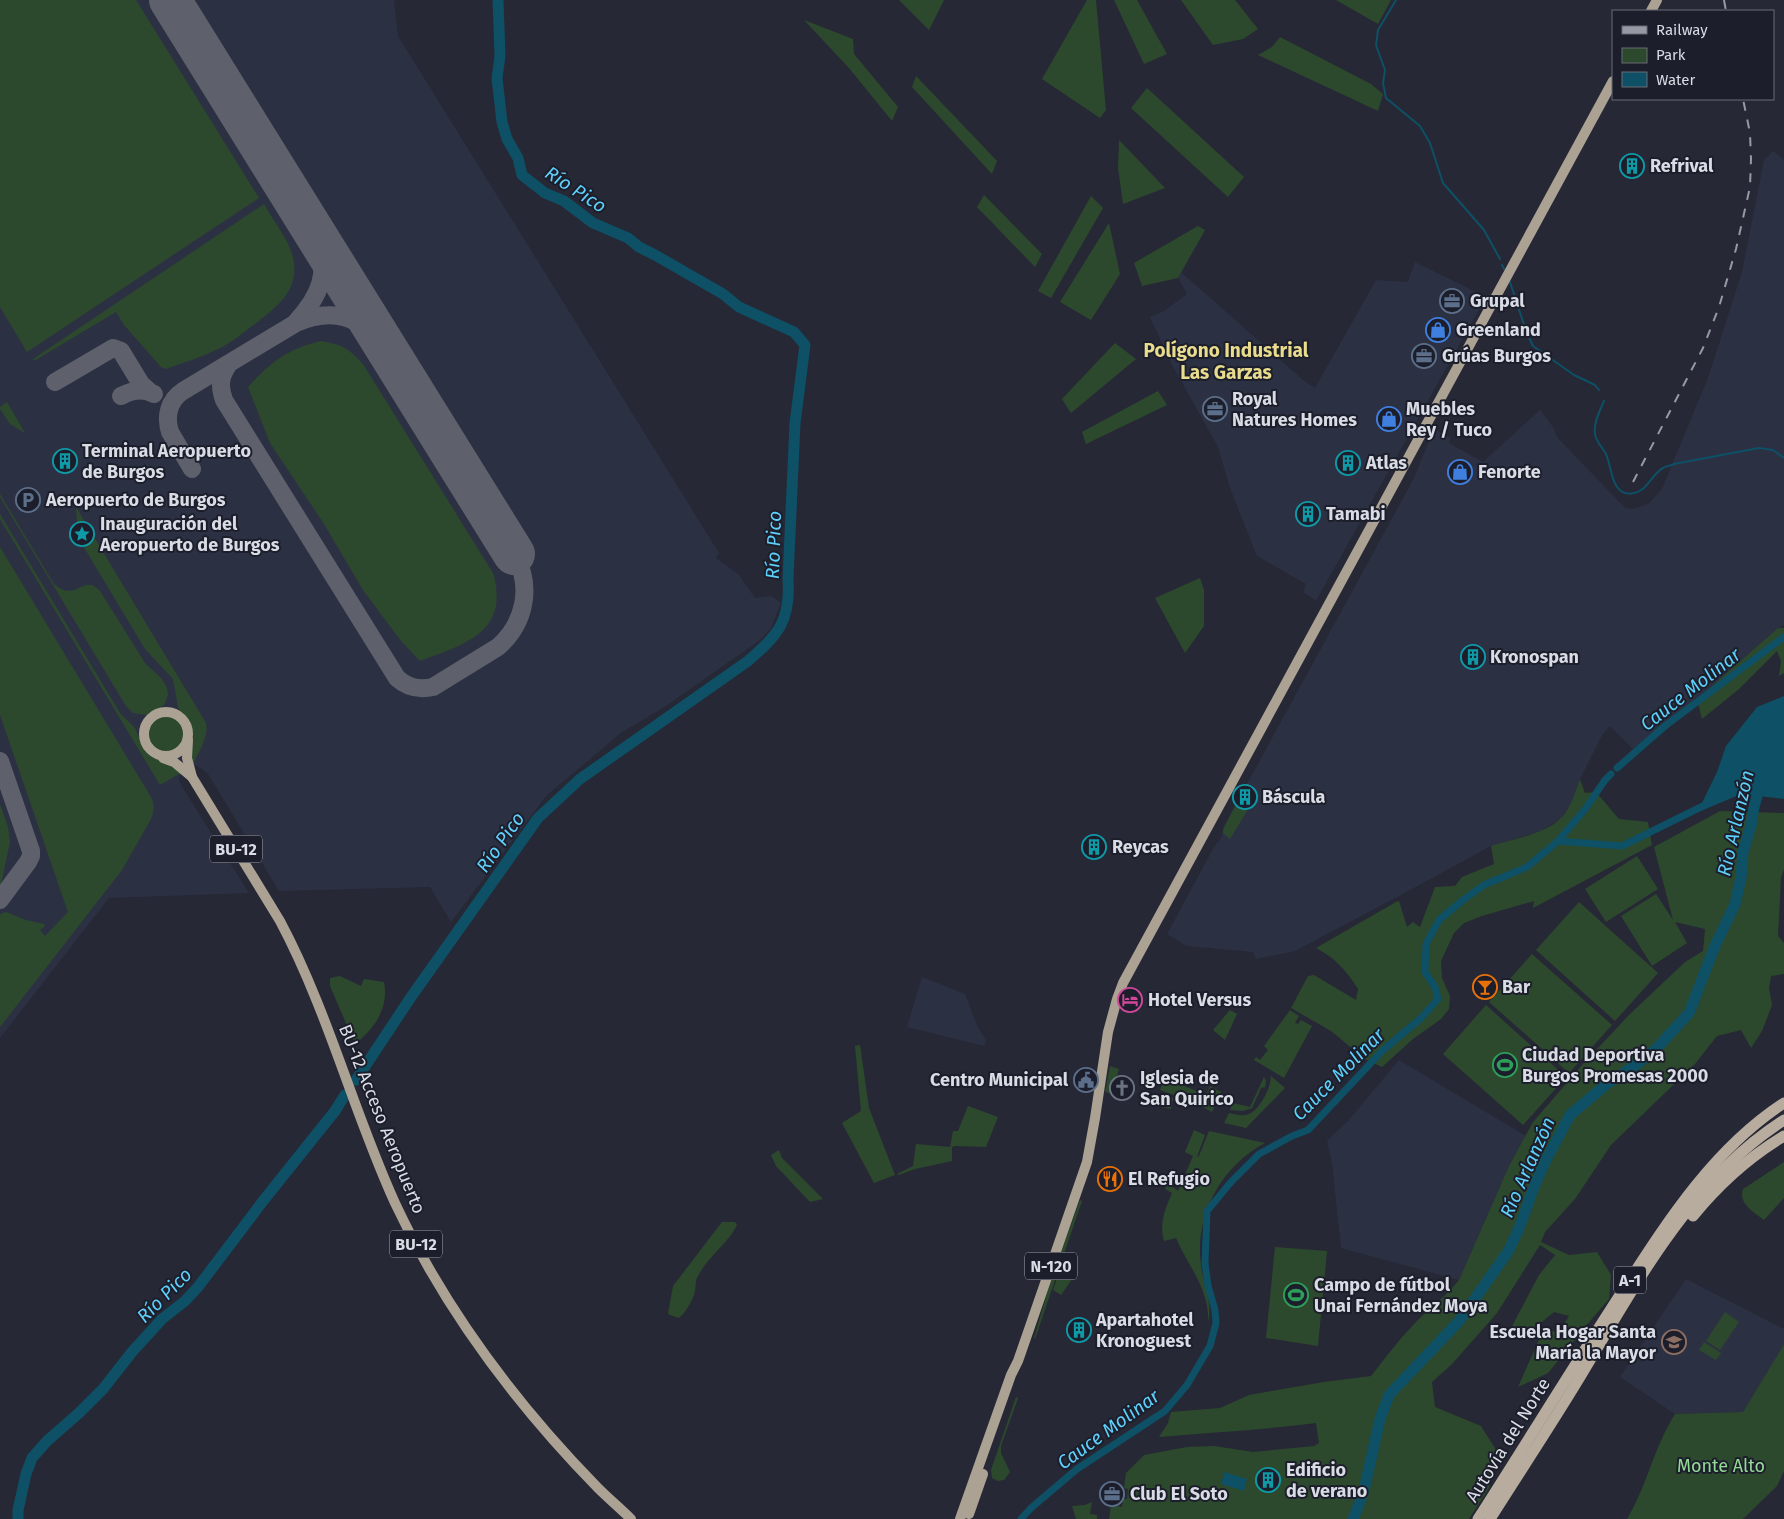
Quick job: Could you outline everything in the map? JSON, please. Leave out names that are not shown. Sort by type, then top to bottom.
[{"type":"highway","name":"N-120","points":[[960,1519],[1011,1375],[1018,1361],[1084,1171],[1092,1138],[1111,1018],[1117,997],[1134,962],[1612,83]]},
{"type":"highway","name":"BU-12","points":[[160,756],[149,749],[144,737],[146,723],[155,715],[168,712],[180,716],[187,727],[188,740]]},
{"type":"highway","points":[[160,756],[174,755],[180,752],[188,740]]},
{"type":"highway","name":"BU-12 Acceso Aeropuerto","points":[[188,740],[188,758],[192,777]]},
{"type":"highway","name":"BU-12 Acceso Aeropuerto","points":[[160,756],[174,762],[192,777],[280,921],[293,946],[328,1028],[380,1169],[406,1226],[435,1279],[460,1319],[514,1394],[573,1462],[631,1519]]},
{"type":"highway","points":[[1721,1158],[1741,1137],[1784,1103]]},
{"type":"highway","name":"A-1","points":[[1721,1158],[1755,1130],[1784,1110]]},
{"type":"highway","points":[[1585,1368],[1637,1284],[1699,1196],[1729,1164],[1757,1139],[1784,1120]]},
{"type":"highway","name":"A-1","points":[[1585,1368],[1661,1255],[1694,1214],[1741,1166],[1784,1136]]},
{"type":"highway","name":"Autovía del Norte","points":[[1478,1519],[1652,1246],[1685,1199],[1721,1158]]},
{"type":"highway","name":"N-120","points":[[967,1519],[1000,1423],[1018,1361]]},
{"type":"highway","name":"Autovía del Norte","points":[[1490,1519],[1585,1368]]},
{"type":"shaded area","name":"Aeropuerto de Burgos","points":[[0,0],[394,0],[398,36],[719,553],[716,558],[739,575],[755,598],[771,596],[781,603],[771,628],[759,641],[663,708],[622,732],[546,796],[451,922],[430,887],[279,891],[208,774],[193,764],[181,773],[179,779],[181,785],[249,893],[109,898],[0,1038]]},
{"type":"shaded area","points":[[1773,151],[1784,160],[1784,625],[1778,628],[1697,699],[1633,749],[1610,726],[1602,735],[1580,779],[1571,804],[1561,818],[1541,831],[1491,846],[1295,951],[1256,959],[1253,952],[1187,946],[1167,934],[1214,847],[1221,838],[1224,826],[1413,480],[1434,429],[1451,438],[1449,443],[1483,462],[1540,410],[1553,427],[1557,437],[1625,508],[1633,509],[1648,504],[1662,489],[1708,378],[1742,272],[1764,160]]},
{"type":"shaded area","points":[[1415,262],[1486,297],[1316,601],[1303,592],[1306,584],[1257,556],[1230,488],[1218,447],[1171,363],[1150,317],[1164,311],[1187,294],[1178,278],[1181,272],[1303,380],[1315,388],[1376,280],[1408,282]]},
{"type":"shaded area","points":[[922,977],[965,994],[977,1026],[986,1040],[984,1046],[907,1027]]},
{"type":"shaded area","points":[[1399,1060],[1526,1136],[1509,1166],[1459,1280],[1341,1248],[1332,1163],[1327,1141],[1349,1120]]},
{"type":"shaded area","points":[[1686,1279],[1784,1329],[1784,1344],[1743,1412],[1675,1414],[1620,1377]]},
{"type":"green space","points":[[0,0],[136,0],[259,198],[27,352],[0,307]]},
{"type":"green space","points":[[899,0],[944,0],[929,30]]},
{"type":"green space","points":[[1087,0],[1096,0],[1106,110],[1100,118],[1042,79]]},
{"type":"green space","points":[[1114,0],[1137,0],[1167,54],[1144,64]]},
{"type":"green space","points":[[1181,0],[1235,0],[1258,29],[1243,39],[1213,45]]},
{"type":"green space","points":[[1336,0],[1391,0],[1378,24]]},
{"type":"green space","points":[[804,20],[853,39],[854,54],[898,107],[892,121],[849,68]]},
{"type":"green space","points":[[1280,37],[1371,84],[1383,94],[1378,111],[1258,55],[1272,47]]},
{"type":"green space","points":[[916,76],[997,161],[992,174],[912,87]]},
{"type":"green space","points":[[1147,88],[1244,177],[1228,197],[1131,108]]},
{"type":"green space","points":[[1119,140],[1165,188],[1123,204],[1118,168]]},
{"type":"green space","points":[[984,195],[1042,254],[1035,267],[977,207]]},
{"type":"green space","points":[[1091,196],[1103,208],[1051,298],[1038,291]]},
{"type":"green space","points":[[264,204],[286,240],[292,255],[294,262],[293,282],[278,305],[232,341],[210,353],[166,369],[161,367],[124,325],[116,312],[34,361],[33,359]]},
{"type":"green space","points":[[1109,223],[1120,274],[1091,320],[1060,302]]},
{"type":"green space","points":[[1198,226],[1205,230],[1178,278],[1142,286],[1134,263]]},
{"type":"green space","points":[[321,341],[344,348],[363,364],[493,573],[497,593],[495,609],[490,622],[480,633],[468,641],[420,661],[401,641],[363,590],[324,524],[270,443],[248,387],[264,370],[289,352]]},
{"type":"green space","points":[[1115,343],[1136,359],[1071,413],[1062,399]]},
{"type":"green space","points":[[1158,391],[1167,405],[1086,444],[1082,432]]},
{"type":"green space","points":[[7,402],[25,433],[10,424],[0,409]]},
{"type":"green space","points":[[0,494],[54,584],[68,591],[89,585],[94,586],[100,591],[145,663],[162,679],[167,688],[168,695],[164,705],[146,715],[133,713],[126,706],[0,497]]},
{"type":"green space","points":[[76,507],[206,723],[205,739],[193,764],[190,752],[191,728],[178,707],[173,679],[145,649],[79,539],[82,536],[77,525]]},
{"type":"green space","points":[[0,514],[120,713],[135,728],[145,751],[150,756],[167,763],[181,773],[160,785],[0,519]]},
{"type":"green space","points":[[0,547],[151,797],[154,808],[151,819],[122,870],[0,1027],[0,914],[6,912],[26,920],[44,924],[45,926],[40,930],[45,936],[68,912],[0,715]]},
{"type":"green space","points":[[1200,578],[1204,590],[1204,626],[1185,653],[1155,598]]},
{"type":"green space","points":[[1778,628],[1784,628],[1784,673],[1779,676],[1781,661],[1777,651],[1739,689],[1702,719],[1697,699]]},
{"type":"green space","points":[[166,716],[173,717],[179,721],[183,727],[183,741],[179,747],[173,751],[166,752],[159,751],[153,747],[149,741],[148,734],[149,727],[153,721],[159,717]]},
{"type":"green space","points":[[1580,779],[1585,793],[1596,792],[1619,819],[1648,822],[1652,845],[1533,908],[1534,901],[1464,923],[1454,933],[1441,961],[1442,978],[1450,996],[1449,1009],[1441,1019],[1413,1039],[1382,1067],[1365,1059],[1331,1031],[1291,1008],[1308,976],[1314,975],[1356,1000],[1358,989],[1349,976],[1340,965],[1316,948],[1399,901],[1407,927],[1413,922],[1420,927],[1435,887],[1455,886],[1462,877],[1494,864],[1491,846],[1538,832],[1555,823],[1568,809]]},
{"type":"green space","points":[[0,804],[8,827],[10,842],[0,889]]},
{"type":"green space","points":[[1235,806],[1247,811],[1230,839],[1223,833],[1223,830]]},
{"type":"green space","points":[[1720,811],[1784,813],[1784,869],[1781,878],[1778,936],[1784,943],[1784,974],[1771,976],[1769,988],[1772,1005],[1762,1031],[1751,1048],[1741,1030],[1717,1036],[1695,1064],[1611,1145],[1575,1199],[1545,1232],[1541,1242],[1569,1255],[1597,1252],[1611,1275],[1609,1299],[1548,1373],[1518,1387],[1541,1335],[1561,1329],[1569,1316],[1554,1312],[1526,1335],[1510,1330],[1539,1275],[1555,1255],[1540,1245],[1497,1313],[1452,1364],[1432,1382],[1435,1407],[1481,1426],[1498,1453],[1489,1488],[1469,1519],[1109,1519],[1111,1505],[1122,1507],[1123,1499],[1127,1499],[1128,1489],[1124,1488],[1126,1473],[1144,1455],[1187,1447],[1214,1446],[1253,1452],[1314,1446],[1319,1443],[1316,1423],[1159,1437],[1168,1423],[1171,1412],[1220,1408],[1249,1395],[1371,1376],[1408,1330],[1455,1285],[1459,1280],[1509,1166],[1533,1122],[1583,1064],[1629,1015],[1685,962],[1703,951],[1705,929],[1675,922],[1687,943],[1652,966],[1621,916],[1656,894],[1673,920],[1654,847]]},
{"type":"green space","points":[[1637,856],[1658,889],[1606,922],[1585,889]]},
{"type":"green space","name":"Ciudad Deportiva Burgos Promesas 2000","points":[[1579,902],[1658,973],[1615,1021],[1536,950]]},
{"type":"green space","name":"Ciudad Deportiva Burgos Promesas 2000","points":[[1532,954],[1612,1025],[1569,1073],[1489,1002]]},
{"type":"green space","points":[[340,976],[361,986],[364,979],[384,982],[384,1000],[379,1017],[369,1031],[355,1044],[330,986],[330,978]]},
{"type":"green space","name":"Ciudad Deportiva Burgos Promesas 2000","points":[[1486,1005],[1566,1077],[1523,1125],[1443,1054]]},
{"type":"green space","points":[[1230,1010],[1237,1014],[1225,1040],[1213,1030]]},
{"type":"green space","points":[[1290,1010],[1299,1016],[1295,1023],[1298,1024],[1301,1020],[1312,1026],[1284,1078],[1254,1060],[1256,1057],[1260,1060],[1268,1050],[1264,1046]]},
{"type":"green space","points":[[860,1045],[869,1108],[895,1175],[874,1183],[842,1123],[861,1111],[855,1046]]},
{"type":"green space","points":[[1110,1066],[1119,1069],[1110,1093],[1105,1092]]},
{"type":"green space","points":[[1271,1076],[1285,1088],[1246,1128],[1224,1123],[1229,1113],[1246,1115],[1257,1108],[1267,1092]]},
{"type":"green space","points":[[1264,1077],[1266,1081],[1265,1087],[1261,1088],[1252,1108],[1243,1111],[1230,1110],[1233,1103],[1250,1107]]},
{"type":"green space","points":[[1164,1078],[1204,1094],[1198,1104],[1160,1090]]},
{"type":"green space","points":[[1210,1086],[1221,1092],[1212,1112],[1201,1106]]},
{"type":"green space","points":[[1160,1094],[1173,1098],[1171,1109],[1157,1106]]},
{"type":"green space","points":[[968,1106],[998,1117],[986,1147],[955,1146],[952,1147],[952,1161],[897,1174],[913,1166],[916,1144],[950,1147],[953,1131],[958,1131]]},
{"type":"green space","points":[[1194,1130],[1205,1135],[1197,1157],[1209,1131],[1265,1143],[1235,1165],[1214,1194],[1207,1211],[1202,1228],[1200,1247],[1202,1272],[1209,1308],[1208,1322],[1206,1299],[1197,1278],[1176,1238],[1164,1241],[1162,1229],[1165,1211],[1172,1193],[1165,1189],[1168,1183],[1178,1191],[1193,1156],[1185,1152]]},
{"type":"green space","points":[[779,1150],[782,1158],[823,1199],[810,1202],[776,1166],[771,1155]]},
{"type":"green space","points":[[1784,1162],[1784,1198],[1764,1220],[1745,1203],[1742,1194],[1743,1189]]},
{"type":"green space","points":[[1080,1200],[1082,1201],[1035,1339],[1050,1283]]},
{"type":"green space","points":[[722,1222],[735,1222],[737,1225],[729,1238],[702,1269],[696,1280],[693,1298],[684,1313],[679,1318],[670,1315],[668,1313],[673,1286]]},
{"type":"green space","name":"Campo de fútbol Unai Fernández Moya","points":[[1275,1247],[1327,1251],[1318,1346],[1266,1338]]},
{"type":"green space","points":[[1063,1262],[1077,1272],[1061,1295],[1053,1290]]},
{"type":"green space","points":[[1725,1312],[1739,1322],[1720,1350],[1706,1341]]},
{"type":"green space","points":[[1704,1342],[1721,1353],[1716,1360],[1699,1350]]},
{"type":"green space","name":"Monte Alto","points":[[1784,1344],[1784,1471],[1777,1486],[1743,1519],[1627,1519],[1640,1493],[1661,1440],[1675,1414],[1743,1412]]},
{"type":"green space","points":[[1016,1397],[1018,1398],[1001,1446],[1001,1453],[1010,1472],[1004,1480],[998,1481],[992,1478],[991,1470]]},
{"type":"green space","name":"Club El Soto","points":[[1092,1502],[1090,1514],[1097,1515],[1097,1519],[1076,1519],[1072,1506],[1085,1505]]},
{"type":"water","points":[[1784,696],[1784,799],[1741,794],[1701,811],[1701,805],[1717,772],[1726,746],[1757,707]]},
{"type":"water","points":[[1224,1472],[1247,1479],[1244,1491],[1221,1484]]},
{"type":"waterway","name":"Río Pico","points":[[356,1080],[411,997],[538,818],[580,779],[748,661],[775,635],[785,617],[787,606],[795,423],[805,345],[794,332],[739,307],[723,294],[639,247],[628,238],[593,223],[564,201],[545,193],[522,175],[518,158],[507,139],[502,122],[497,78],[500,56],[498,0]]},
{"type":"waterway","points":[[1396,0],[1378,30],[1376,45],[1385,70],[1383,83],[1386,98],[1420,126],[1430,143],[1443,183],[1484,230],[1500,259]]},
{"type":"waterway","points":[[1502,265],[1504,269]]},
{"type":"waterway","points":[[1510,282],[1526,331],[1533,346],[1574,375],[1595,385],[1599,390]]},
{"type":"waterway","points":[[1604,401],[1596,422],[1596,437],[1606,454],[1617,486],[1626,493],[1639,492],[1659,471],[1664,467],[1674,464],[1759,448],[1773,450],[1784,458]]},
{"type":"waterway","name":"Cauce Molinar","points":[[1617,768],[1665,726],[1784,637]]},
{"type":"waterway","name":"Cauce Molinar","points":[[1021,1519],[1031,1508],[1077,1469],[1165,1411],[1187,1385],[1210,1346],[1216,1323],[1205,1263],[1207,1211],[1231,1182],[1259,1154],[1292,1136],[1308,1130],[1382,1051],[1421,1018],[1438,999],[1435,987],[1425,972],[1426,944],[1439,920],[1484,885],[1527,867],[1558,841],[1611,774]]},
{"type":"waterway","name":"Río Arlanzón","points":[[1353,1519],[1363,1494],[1380,1419],[1389,1395],[1460,1320],[1509,1250],[1545,1162],[1570,1115],[1608,1083],[1655,1050],[1689,1013],[1715,946],[1735,904],[1741,878],[1743,852],[1761,782]]},
{"type":"waterway","points":[[1558,841],[1622,846],[1709,803]]},
{"type":"waterway","name":"Río Pico","points":[[18,1519],[18,1510],[26,1474],[32,1458],[47,1441],[103,1389],[132,1352],[162,1319],[185,1301],[198,1287],[263,1201],[335,1111],[345,1095]]},
{"type":"taxiway","points":[[296,322],[311,303],[320,284],[323,263],[318,239]]},
{"type":"taxiway","points":[[192,469],[170,432],[168,420],[171,404],[183,391],[296,323],[309,318],[334,315],[345,317],[365,328],[385,346]]},
{"type":"taxiway","points":[[55,382],[113,348],[121,351],[141,384],[150,392]]},
{"type":"taxiway","points":[[228,365],[221,382],[224,400],[397,678],[405,684],[423,688],[433,687],[498,647],[507,637],[515,627],[523,604],[523,579],[520,566],[514,554]]},
{"type":"taxiway","points":[[121,396],[138,390],[154,394]]},
{"type":"taxiway","points":[[0,761],[31,851],[28,862],[0,900]]},
{"type":"runway","points":[[170,0],[514,554]]},
{"type":"railway","points":[[1724,0],[1726,10]]},
{"type":"railway","points":[[1633,482],[1703,348],[1719,307],[1736,249],[1750,187],[1750,133],[1743,100]]},
{"type":"place","name":"Refrival","points":[[1632,166]]},
{"type":"place","name":"Grupal","points":[[1452,301]]},
{"type":"place","name":"Greenland","points":[[1438,330]]},
{"type":"place","name":"Grúas Burgos","points":[[1424,356]]},
{"type":"place","name":"Royal Natures Homes","points":[[1215,409]]},
{"type":"place","name":"Muebles Rey / Tuco","points":[[1389,419]]},
{"type":"place","name":"Terminal Aeropuerto de Burgos","points":[[65,461]]},
{"type":"place","name":"Atlas","points":[[1348,463]]},
{"type":"place","name":"Fenorte","points":[[1460,472]]},
{"type":"place","name":"Aeropuerto de Burgos","points":[[28,500]]},
{"type":"place","name":"Tamabi","points":[[1308,514]]},
{"type":"place","name":"Inauguración del Aeropuerto de Burgos","points":[[82,534]]},
{"type":"place","name":"Kronospan","points":[[1473,657]]},
{"type":"place","name":"Báscula","points":[[1245,797]]},
{"type":"place","name":"Reycas","points":[[1094,847]]},
{"type":"place","name":"Bar","points":[[1485,987]]},
{"type":"place","name":"Hotel Versus","points":[[1130,1000]]},
{"type":"place","name":"Ciudad Deportiva Burgos Promesas 2000","points":[[1505,1065]]},
{"type":"place","name":"Centro Municipal","points":[[1086,1080]]},
{"type":"place","name":"Iglesia de San Quirico","points":[[1122,1088]]},
{"type":"place","name":"El Refugio","points":[[1110,1179]]},
{"type":"place","name":"Campo de fútbol Unai Fernández Moya","points":[[1296,1295]]},
{"type":"place","name":"Apartahotel Kronoguest","points":[[1079,1330]]},
{"type":"place","name":"Escuela Hogar Santa María la Mayor","points":[[1674,1342]]},
{"type":"place","name":"Edificio de verano","points":[[1268,1480]]},
{"type":"place","name":"Club El Soto","points":[[1112,1494]]},
{"type":"district","name":"Polígono Industrial Las Garzas","points":[[1226,361]]}]
